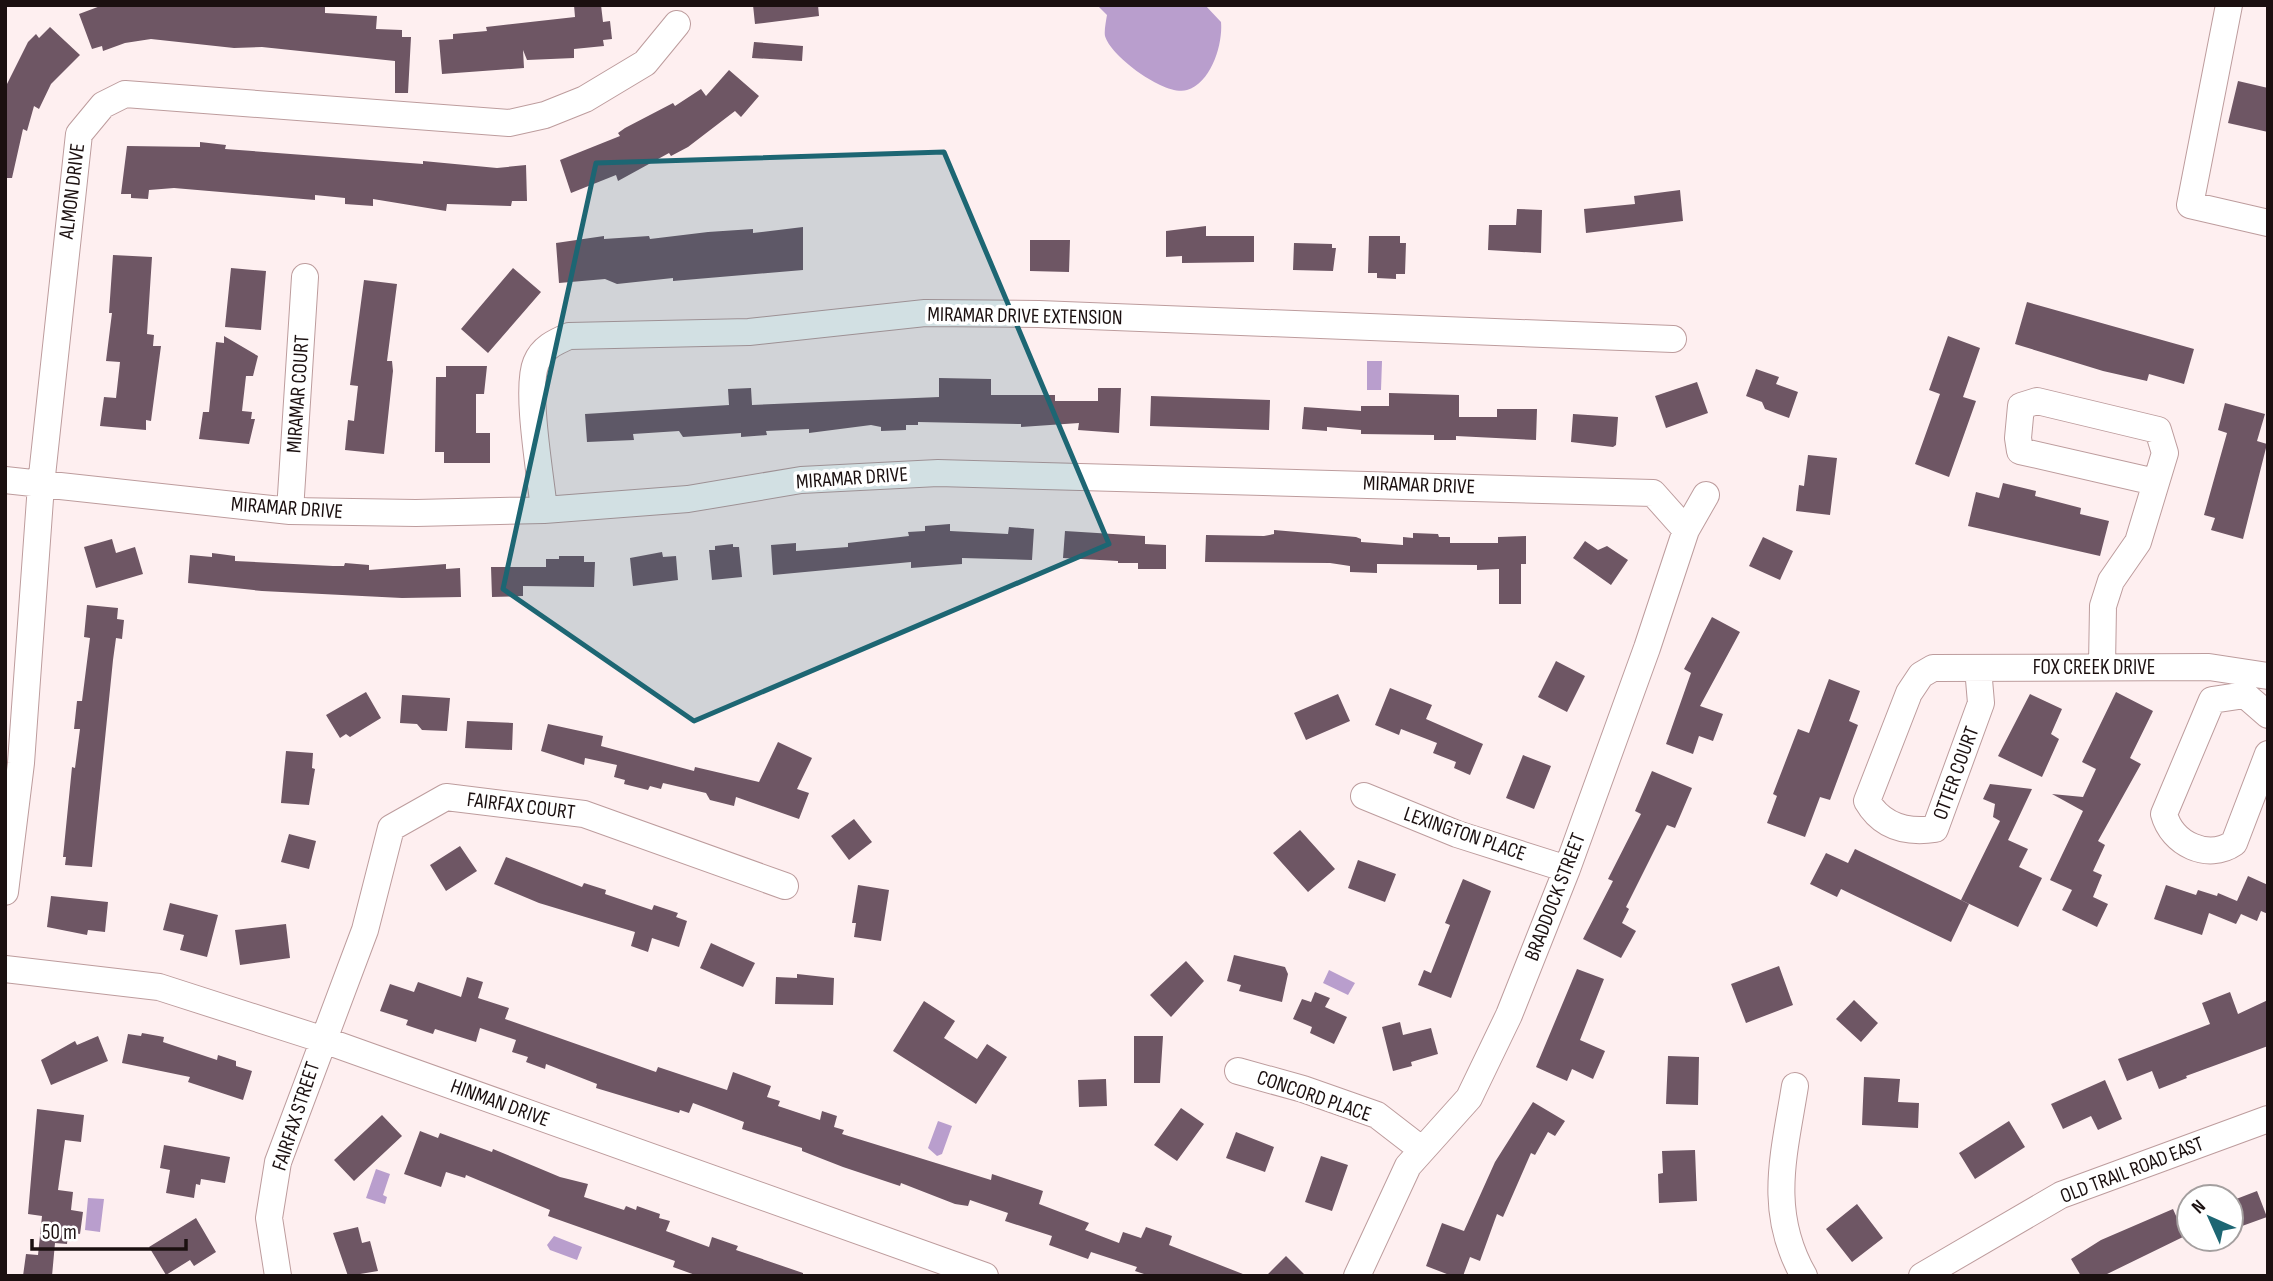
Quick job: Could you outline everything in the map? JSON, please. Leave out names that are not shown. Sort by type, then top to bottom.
[{"type":"street","points":[[2229,5],[2190,205],[2268,223]]},
{"type":"street","name":"ALMON DRIVE","points":[[5,892],[22,750],[41,485],[79,134],[103,105],[125,94],[509,123],[545,115],[585,99],[645,64],[677,24]]},
{"type":"street","name":"MIRAMAR COURT","points":[[290,511],[305,277]]},
{"type":"street","name":"MIRAMAR DRIVE EXTENSION","points":[[544,510],[532,379],[541,354],[554,342],[569,336],[749,332],[925,313],[1039,314],[1673,339]]},
{"type":"street","points":[[2102,666],[2103,606],[2111,581],[2138,542],[2165,453],[2158,430],[2037,401],[2021,406],[2018,438],[2020,451],[2155,482]]},
{"type":"street","name":"MIRAMAR DRIVE","points":[[5,480],[290,511],[416,513],[544,510],[688,499],[801,480],[951,474],[1653,493],[1686,530]]},
{"type":"street","name":"BRADDOCK STREET","points":[[1357,1276],[1408,1166],[1469,1098],[1509,1015],[1567,869],[1647,648],[1686,530],[1706,495]]},
{"type":"street","name":"FOX CREEK DRIVE","points":[[1922,675],[1933,668],[2209,667],[2254,681]]},
{"type":"street","name":"OTTER COURT","points":[[1922,675],[1909,693],[1867,801],[1876,817],[1913,832],[1935,829],[1981,703],[1978,668]]},
{"type":"street","points":[[2268,715],[2254,681],[2212,700],[2206,708],[2164,814],[2167,827],[2177,838],[2207,852],[2222,851],[2234,844],[2268,754]]},
{"type":"street","name":"LEXINGTON PLACE","points":[[1364,796],[1457,834],[1567,869]]},
{"type":"street","name":"FAIRFAX COURT","points":[[321,1039],[365,930],[391,828],[446,797],[584,814],[785,886]]},
{"type":"street","name":"HINMAN DRIVE","points":[[5,969],[159,988],[321,1039],[985,1276]]},
{"type":"street","name":"FAIRFAX STREET","points":[[278,1276],[269,1218],[278,1162],[321,1039]]},
{"type":"street","name":"CONCORD PLACE","points":[[1238,1071],[1303,1088],[1377,1115],[1421,1149]]},
{"type":"street","points":[[1795,1086],[1779,1188],[1789,1250],[1804,1276]]},
{"type":"street","name":"OLD TRAIL ROAD EAST","points":[[1922,1276],[2061,1195],[2268,1119]]},
{"type":"highlighted area","points":[[944,152],[1109,544],[694,721],[503,589],[596,163]]},
{"type":"shaded area","points":[[1097,5],[1205,5],[1221,22],[1218,51],[1209,71],[1196,86],[1187,90],[1178,91],[1153,82],[1128,64],[1109,45],[1105,36],[1107,15]]},
{"type":"shaded area","points":[[1367,361],[1382,361],[1381,390],[1367,390]]},
{"type":"shaded area","points":[[1329,970],[1355,983],[1348,995],[1323,983]]},
{"type":"shaded area","points":[[938,1121],[952,1126],[942,1154],[937,1156],[928,1148]]},
{"type":"shaded area","points":[[376,1169],[390,1174],[383,1195],[387,1197],[385,1204],[366,1198]]},
{"type":"shaded area","points":[[88,1198],[104,1199],[100,1232],[85,1230]]},
{"type":"shaded area","points":[[554,1236],[582,1247],[577,1260],[550,1250],[547,1245]]},
{"type":"building","points":[[103,5],[299,5],[325,7],[325,13],[377,16],[376,29],[402,30],[402,37],[411,37],[408,93],[395,93],[395,61],[151,39],[125,43],[103,51],[102,46],[92,49],[79,14]]},
{"type":"building","points":[[574,5],[601,5],[603,22],[610,21],[612,39],[603,40],[604,46],[574,49],[574,58],[527,60],[523,50],[524,68],[442,74],[439,40],[453,39],[453,34],[487,31],[486,27],[575,17]]},
{"type":"building","points":[[753,5],[818,5],[819,16],[755,24]]},
{"type":"building","points":[[50,27],[80,55],[51,84],[39,109],[34,106],[27,131],[23,129],[12,178],[5,178],[5,88],[28,42],[36,34],[39,38]]},
{"type":"building","points":[[754,42],[803,46],[802,61],[752,58]]},
{"type":"building","points":[[729,70],[759,96],[741,117],[735,111],[688,147],[671,156],[669,153],[618,181],[616,175],[571,193],[560,160],[620,136],[618,133],[625,128],[673,103],[675,106],[701,89],[706,96]]},
{"type":"building","points":[[2238,81],[2268,88],[2268,132],[2228,123]]},
{"type":"building","points":[[200,142],[226,145],[225,149],[423,164],[423,161],[497,168],[526,165],[527,201],[512,201],[511,206],[447,204],[446,211],[373,199],[373,206],[345,204],[345,198],[315,195],[315,200],[174,188],[149,190],[148,199],[131,198],[131,194],[121,194],[127,146],[200,147]]},
{"type":"building","points":[[1680,190],[1683,221],[1586,233],[1584,209],[1635,204],[1634,196]]},
{"type":"building","points":[[1517,209],[1542,210],[1541,253],[1488,250],[1489,225],[1516,225]]},
{"type":"building","points":[[1206,226],[1206,236],[1254,236],[1254,262],[1182,263],[1182,256],[1166,257],[1166,231]]},
{"type":"building","points":[[803,227],[803,270],[617,284],[605,279],[559,283],[556,243],[604,236],[604,239],[649,236],[650,239],[708,232],[753,229],[753,233]]},
{"type":"building","points":[[1369,236],[1400,236],[1400,243],[1406,243],[1405,274],[1396,274],[1396,279],[1377,278],[1377,273],[1368,273]]},
{"type":"building","points":[[1030,240],[1070,240],[1069,272],[1030,271]]},
{"type":"building","points":[[1294,243],[1332,244],[1332,248],[1336,248],[1333,271],[1293,270]]},
{"type":"building","points":[[113,255],[152,257],[147,334],[154,335],[153,346],[161,346],[151,421],[146,420],[146,430],[100,426],[104,397],[116,398],[120,362],[106,361],[112,313],[109,313]]},
{"type":"building","points":[[231,268],[266,271],[261,330],[225,327]]},
{"type":"building","points":[[513,268],[541,292],[488,353],[461,329]]},
{"type":"building","points":[[364,280],[397,284],[387,361],[392,361],[393,371],[384,454],[345,450],[348,420],[354,421],[358,386],[350,385]]},
{"type":"building","points":[[2027,302],[2194,349],[2184,384],[2149,374],[2147,381],[2103,371],[2015,344]]},
{"type":"building","points":[[224,336],[258,356],[253,376],[246,376],[242,411],[252,412],[251,419],[255,419],[249,444],[199,439],[203,412],[209,412],[216,342],[224,343]]},
{"type":"building","points":[[1948,336],[1980,348],[1963,397],[1976,401],[1949,477],[1915,464],[1940,394],[1929,390]]},
{"type":"building","points":[[446,366],[487,366],[484,394],[476,394],[476,433],[490,433],[490,463],[444,463],[444,452],[435,452],[436,377],[446,377]]},
{"type":"building","points":[[1756,369],[1779,377],[1776,384],[1798,392],[1789,418],[1765,409],[1762,402],[1746,396]]},
{"type":"building","points":[[939,378],[991,379],[991,395],[1055,395],[1055,401],[1098,401],[1098,388],[1121,388],[1119,433],[1078,430],[1079,423],[1021,427],[1021,424],[918,422],[918,425],[906,425],[906,430],[881,431],[881,427],[871,425],[809,433],[809,429],[766,431],[767,435],[741,437],[741,433],[683,437],[679,431],[633,434],[634,440],[587,442],[585,414],[729,405],[728,389],[751,388],[752,405],[939,397]]},
{"type":"building","points":[[1697,382],[1708,413],[1666,428],[1655,396]]},
{"type":"building","points":[[1389,393],[1459,395],[1459,417],[1497,417],[1497,409],[1537,409],[1536,440],[1456,436],[1456,440],[1434,440],[1434,435],[1361,434],[1361,430],[1327,427],[1327,431],[1302,429],[1304,407],[1361,411],[1361,406],[1389,406]]},
{"type":"building","points":[[1151,396],[1270,400],[1269,430],[1150,426]]},
{"type":"building","points":[[2225,403],[2265,414],[2257,441],[2267,444],[2243,539],[2211,530],[2215,518],[2204,515],[2227,433],[2218,430]]},
{"type":"building","points":[[1573,414],[1618,417],[1616,445],[1613,447],[1571,442]]},
{"type":"building","points":[[1808,455],[1837,458],[1830,515],[1796,511],[1799,485],[1804,486]]},
{"type":"building","points":[[2003,483],[2036,491],[2035,496],[2081,508],[2080,514],[2109,521],[2100,556],[1968,526],[1976,492],[1999,498]]},
{"type":"building","points":[[950,524],[950,531],[1008,534],[1009,527],[1034,529],[1032,560],[962,558],[962,564],[911,568],[911,562],[773,575],[771,545],[796,543],[796,551],[848,547],[848,543],[909,536],[908,532],[925,531],[925,526]]},
{"type":"building","points":[[1274,530],[1356,537],[1361,539],[1361,542],[1403,545],[1403,537],[1413,538],[1413,533],[1450,537],[1450,543],[1498,543],[1498,537],[1526,536],[1526,564],[1521,564],[1521,604],[1499,604],[1499,569],[1477,570],[1477,565],[1377,564],[1377,573],[1350,572],[1350,566],[1330,563],[1205,562],[1206,535],[1264,536],[1274,534]]},
{"type":"building","points":[[1065,531],[1145,536],[1145,544],[1166,545],[1166,569],[1138,569],[1138,563],[1063,558]]},
{"type":"building","points":[[1763,537],[1793,551],[1780,580],[1749,566]]},
{"type":"building","points":[[112,539],[116,553],[135,547],[143,574],[96,588],[84,547]]},
{"type":"building","points":[[1585,541],[1598,550],[1607,546],[1628,560],[1611,585],[1573,558]]},
{"type":"building","points":[[733,544],[733,547],[739,547],[742,577],[712,580],[709,550],[715,550],[715,546]]},
{"type":"building","points":[[662,552],[663,557],[676,556],[678,580],[633,586],[630,558]]},
{"type":"building","points":[[212,553],[235,556],[235,561],[333,566],[344,566],[345,563],[369,565],[369,570],[446,564],[446,569],[460,568],[461,597],[402,598],[262,591],[188,583],[190,555],[212,557]]},
{"type":"building","points":[[559,556],[584,556],[584,562],[595,562],[594,587],[523,586],[523,596],[492,597],[491,567],[546,567],[546,559],[559,559]]},
{"type":"building","points":[[87,605],[118,608],[117,619],[124,620],[122,639],[116,638],[113,660],[92,867],[65,865],[66,857],[63,857],[72,767],[75,768],[80,729],[74,729],[77,701],[82,701],[90,638],[84,637]]},
{"type":"building","points":[[1712,617],[1740,632],[1700,706],[1723,714],[1713,741],[1699,736],[1693,754],[1666,744],[1691,673],[1684,669]]},
{"type":"building","points":[[1556,661],[1585,676],[1567,712],[1538,697]]},
{"type":"building","points":[[1829,679],[1860,691],[1849,721],[1858,725],[1830,800],[1820,797],[1805,837],[1767,823],[1777,796],[1773,794],[1798,729],[1809,733]]},
{"type":"building","points":[[1390,688],[1432,705],[1426,719],[1483,744],[1470,775],[1454,768],[1456,762],[1433,753],[1437,743],[1401,729],[1399,735],[1375,725]]},
{"type":"building","points":[[366,692],[381,718],[350,737],[346,734],[340,738],[326,715]]},
{"type":"building","points":[[2116,692],[2153,711],[2130,758],[2141,764],[2098,841],[2105,845],[2093,871],[2102,875],[2093,897],[2108,904],[2097,927],[2062,910],[2072,890],[2050,880],[2083,811],[2052,794],[2083,797],[2096,769],[2082,762]]},
{"type":"building","points":[[1338,694],[1350,721],[1306,740],[1294,713]]},
{"type":"building","points":[[2030,694],[2062,709],[2051,734],[2059,739],[2042,777],[1998,756]]},
{"type":"building","points":[[402,695],[450,698],[447,731],[422,730],[417,724],[400,723]]},
{"type":"building","points":[[467,721],[513,723],[512,750],[465,748]]},
{"type":"building","points":[[548,724],[603,736],[601,746],[694,771],[695,767],[759,782],[778,742],[812,758],[797,789],[809,793],[799,819],[736,797],[734,806],[710,800],[706,793],[663,783],[661,789],[650,786],[648,790],[624,784],[625,780],[614,777],[617,765],[585,758],[584,765],[541,751]]},
{"type":"building","points":[[286,751],[313,753],[312,768],[315,769],[309,805],[281,803]]},
{"type":"building","points":[[1523,755],[1551,766],[1534,809],[1506,798]]},
{"type":"building","points":[[1652,771],[1692,788],[1675,828],[1667,825],[1626,907],[1629,909],[1622,923],[1636,931],[1621,958],[1583,939],[1613,881],[1608,879],[1641,814],[1635,811]]},
{"type":"building","points":[[1990,784],[2032,789],[2008,840],[2028,849],[2019,867],[2042,878],[2018,927],[1961,900],[2000,821],[1993,817],[1995,804],[1983,799]]},
{"type":"building","points":[[854,819],[872,842],[849,860],[831,836]]},
{"type":"building","points":[[1300,830],[1335,869],[1308,892],[1273,853]]},
{"type":"building","points":[[289,834],[316,841],[309,869],[281,862]]},
{"type":"building","points":[[460,846],[477,871],[446,891],[430,865]]},
{"type":"building","points":[[1855,849],[1969,904],[1951,942],[1841,889],[1837,897],[1810,884],[1826,853],[1848,863]]},
{"type":"building","points":[[506,857],[582,887],[584,883],[606,890],[605,894],[652,910],[654,905],[678,913],[676,917],[687,921],[679,947],[652,938],[648,952],[631,946],[635,932],[539,903],[494,884]]},
{"type":"building","points":[[1358,860],[1396,874],[1385,902],[1348,888]]},
{"type":"building","points":[[2248,876],[2268,885],[2268,914],[2261,911],[2257,921],[2241,914],[2236,924],[2209,913],[2202,935],[2154,919],[2166,885],[2196,895],[2198,890],[2217,896],[2218,893],[2237,901]]},
{"type":"building","points":[[1463,879],[1491,891],[1451,998],[1418,985],[1424,970],[1431,973],[1450,925],[1445,923]]},
{"type":"building","points":[[858,885],[889,890],[881,941],[854,937],[856,923],[852,923]]},
{"type":"building","points":[[51,896],[108,902],[105,932],[88,930],[87,935],[47,927]]},
{"type":"building","points":[[170,903],[218,915],[207,957],[180,950],[184,935],[163,930]]},
{"type":"building","points":[[286,924],[290,958],[240,965],[235,930]]},
{"type":"building","points":[[711,943],[755,963],[743,987],[700,968]]},
{"type":"building","points":[[1234,955],[1285,967],[1288,974],[1282,1002],[1239,991],[1241,985],[1227,981]]},
{"type":"building","points":[[1186,961],[1204,981],[1171,1017],[1150,995]]},
{"type":"building","points":[[1779,966],[1793,1005],[1746,1023],[1731,984]]},
{"type":"building","points":[[1577,969],[1604,979],[1580,1040],[1605,1051],[1593,1079],[1572,1069],[1567,1081],[1536,1067]]},
{"type":"building","points":[[797,974],[834,978],[833,1005],[775,1004],[776,977],[797,978]]},
{"type":"building","points":[[467,977],[483,982],[478,998],[509,1008],[505,1019],[656,1072],[658,1067],[727,1090],[733,1072],[771,1086],[767,1097],[780,1101],[778,1106],[820,1120],[822,1111],[837,1116],[834,1127],[844,1130],[842,1134],[991,1180],[992,1174],[1043,1191],[1039,1204],[1089,1223],[1085,1230],[1119,1243],[1123,1232],[1141,1238],[1146,1227],[1172,1236],[1169,1245],[1248,1276],[1150,1276],[1135,1271],[1137,1267],[1091,1252],[1088,1259],[1049,1245],[1052,1236],[1005,1221],[1008,1213],[970,1200],[968,1206],[955,1204],[901,1183],[900,1186],[843,1167],[802,1151],[802,1148],[742,1129],[744,1122],[693,1103],[689,1113],[680,1110],[679,1113],[596,1088],[597,1084],[546,1064],[545,1069],[526,1062],[528,1057],[512,1052],[516,1040],[480,1028],[476,1042],[435,1029],[433,1034],[406,1025],[408,1020],[380,1011],[390,984],[414,992],[418,982],[461,997]]},
{"type":"building","points":[[1315,992],[1330,998],[1325,1007],[1347,1017],[1334,1044],[1310,1033],[1312,1027],[1293,1019],[1302,999],[1311,1002]]},
{"type":"building","points":[[2230,992],[2238,1014],[2268,1000],[2268,1046],[2186,1076],[2187,1078],[2159,1089],[2152,1071],[2127,1081],[2118,1059],[2210,1024],[2202,1003]]},
{"type":"building","points":[[1854,1000],[1878,1023],[1861,1042],[1836,1019]]},
{"type":"building","points":[[924,1001],[955,1021],[944,1038],[977,1059],[987,1044],[1007,1057],[976,1104],[893,1051]]},
{"type":"building","points":[[1400,1022],[1403,1035],[1431,1028],[1438,1054],[1393,1071],[1382,1027]]},
{"type":"building","points":[[142,1033],[164,1037],[163,1042],[217,1060],[218,1055],[236,1061],[236,1066],[252,1071],[243,1100],[188,1082],[190,1077],[122,1063],[128,1034],[141,1036]]},
{"type":"building","points":[[98,1036],[108,1061],[51,1085],[41,1060],[75,1041],[77,1045]]},
{"type":"building","points":[[1134,1036],[1163,1036],[1160,1083],[1134,1083]]},
{"type":"building","points":[[1668,1056],[1699,1057],[1698,1105],[1666,1104]]},
{"type":"building","points":[[1864,1077],[1900,1079],[1898,1102],[1919,1103],[1918,1128],[1862,1125]]},
{"type":"building","points":[[1106,1079],[1107,1106],[1079,1107],[1078,1080]]},
{"type":"building","points":[[2105,1080],[2122,1119],[2098,1130],[2091,1116],[2063,1129],[2051,1104]]},
{"type":"building","points":[[1533,1102],[1565,1121],[1555,1136],[1548,1132],[1535,1155],[1531,1153],[1503,1217],[1497,1214],[1480,1261],[1470,1257],[1463,1276],[1452,1276],[1426,1266],[1442,1223],[1464,1231],[1495,1162]]},
{"type":"building","points":[[1181,1108],[1204,1124],[1177,1161],[1154,1145]]},
{"type":"building","points":[[37,1109],[84,1115],[81,1142],[65,1140],[58,1190],[73,1192],[71,1210],[83,1212],[80,1234],[68,1232],[67,1244],[55,1243],[52,1276],[23,1276],[26,1254],[38,1255],[42,1216],[28,1214]]},
{"type":"building","points":[[382,1115],[402,1136],[354,1181],[334,1160]]},
{"type":"building","points":[[2009,1121],[2025,1147],[1975,1179],[1959,1153]]},
{"type":"building","points":[[420,1131],[438,1138],[440,1133],[492,1152],[493,1149],[560,1177],[588,1184],[584,1197],[624,1210],[626,1206],[636,1210],[637,1206],[660,1214],[659,1218],[670,1221],[666,1231],[709,1247],[712,1237],[738,1246],[736,1250],[803,1273],[803,1276],[698,1276],[673,1267],[675,1261],[548,1216],[550,1210],[466,1175],[465,1178],[446,1172],[441,1187],[404,1174]]},
{"type":"building","points":[[1236,1132],[1274,1147],[1265,1172],[1226,1158]]},
{"type":"building","points":[[164,1145],[230,1157],[225,1183],[201,1179],[200,1185],[196,1184],[194,1198],[166,1193],[170,1170],[160,1168]]},
{"type":"building","points":[[1695,1150],[1697,1201],[1659,1203],[1658,1174],[1663,1173],[1662,1151]]},
{"type":"building","points":[[1321,1156],[1348,1165],[1332,1211],[1305,1202]]},
{"type":"building","points":[[2257,1191],[2267,1217],[2245,1225],[2245,1196]]},
{"type":"building","points":[[1857,1204],[1883,1238],[1852,1262],[1826,1229]]},
{"type":"building","points":[[2173,1209],[2175,1214],[2175,1241],[2103,1276],[2081,1276],[2071,1259],[2101,1240]]},
{"type":"building","points":[[196,1218],[216,1252],[194,1266],[190,1260],[166,1275],[149,1247]]},
{"type":"building","points":[[358,1227],[362,1243],[370,1241],[378,1271],[348,1276],[333,1233]]},
{"type":"building","points":[[1286,1256],[1306,1276],[1266,1276]]}]
